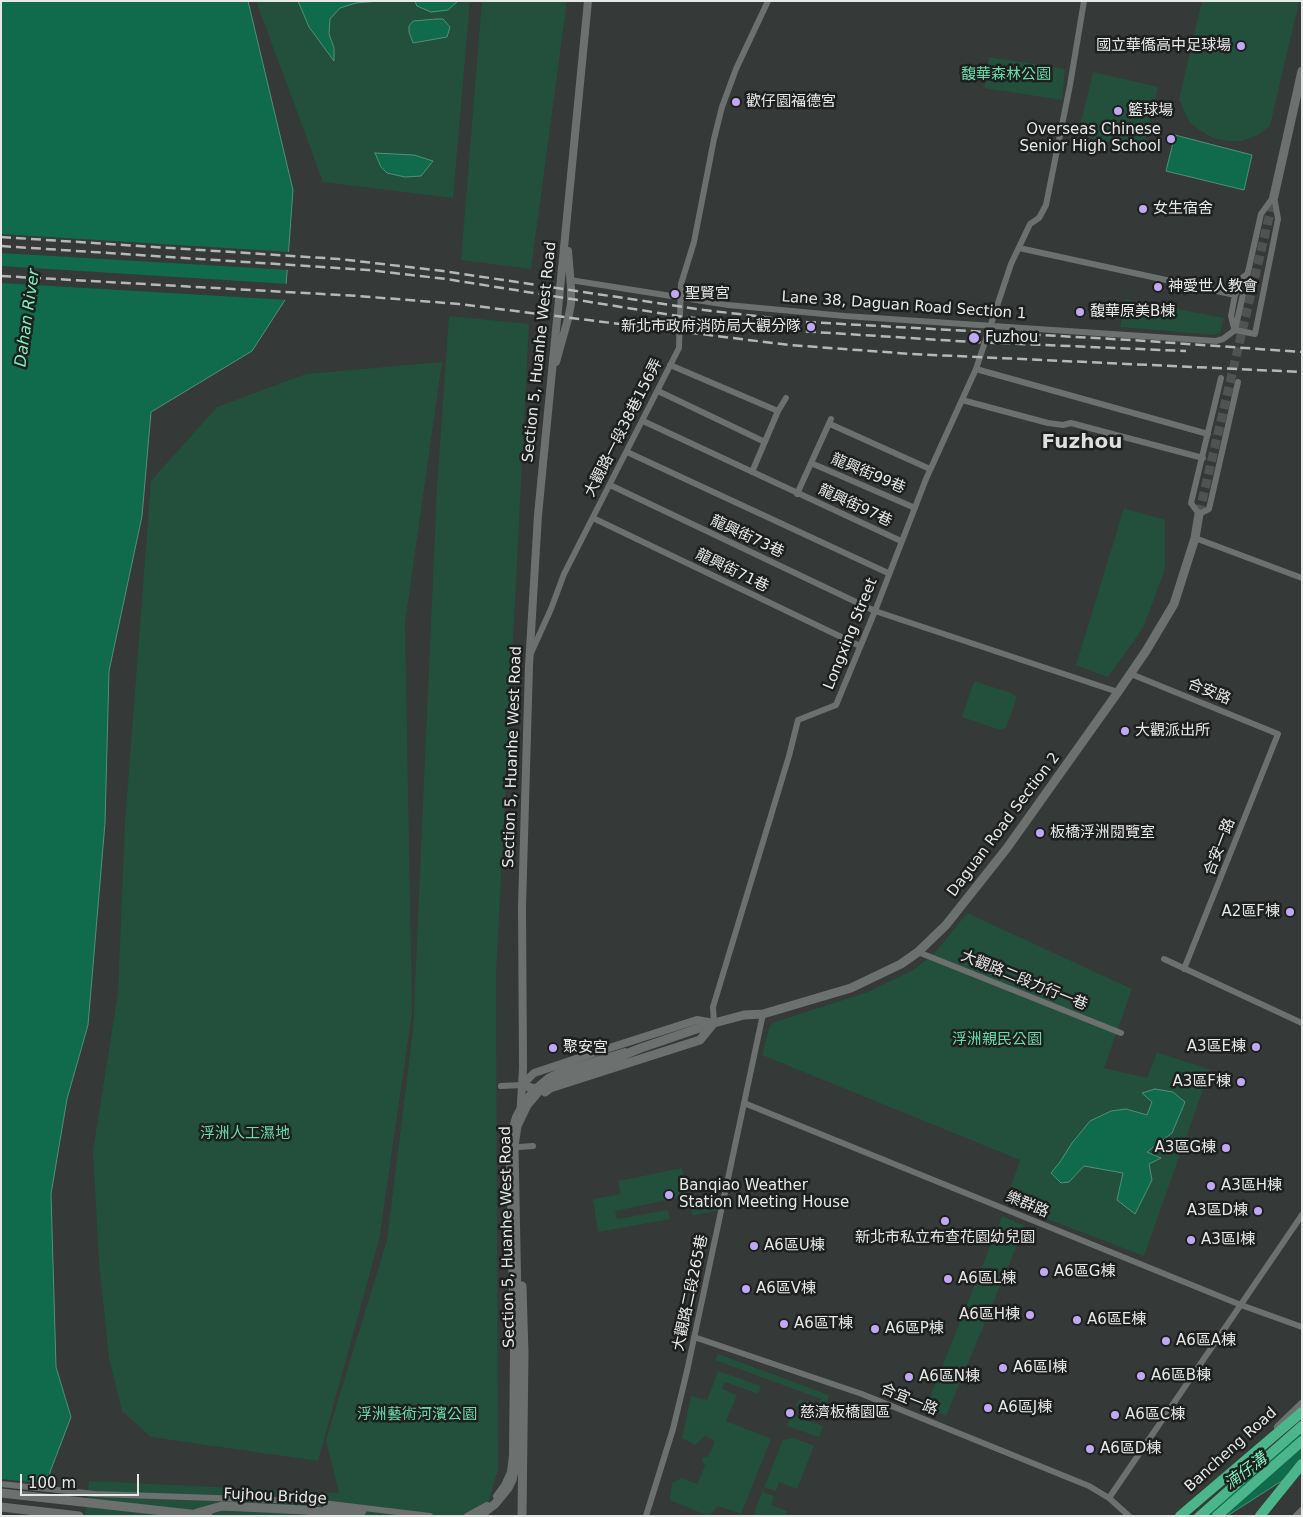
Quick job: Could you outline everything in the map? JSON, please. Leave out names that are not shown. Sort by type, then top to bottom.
[{"type":"highway","points":[[1180,1516],[1302,1412]]},
{"type":"highway","points":[[1200,1516],[1302,1426]]},
{"type":"highway","points":[[1218,1516],[1302,1441]]},
{"type":"highway","points":[[1260,1516],[1302,1464]]},
{"type":"main road","points":[[1274,196],[1302,71]]},
{"type":"main road","name":"Daguan Road Section 2","points":[[714,1024],[744,1015],[763,1014],[852,988],[902,964],[918,952],[946,925],[1007,848],[1131,674],[1162,626],[1174,604],[1195,538],[1199,514]]},
{"type":"main road","points":[[479,1516],[495,1504],[508,1488],[512,1480],[517,1457],[518,1352],[514,1146],[517,1126],[527,1105],[538,1092],[554,1080],[640,1048],[714,1024]]},
{"type":"main road","points":[[522,1085],[535,1089],[550,1088],[700,1040],[714,1024]]},
{"type":"main road","points":[[519,1128],[540,1096],[550,1088]]},
{"type":"main road","name":"Section 5, Huanhe West Road","points":[[519,1128],[524,1348],[522,1516]]},
{"type":"main road","points":[[1,1493],[208,1516]]},
{"type":"main road","name":"Fujhou Bridge","points":[[192,1514],[222,1506],[305,1510],[358,1516]]},
{"type":"main road","points":[[1,1507],[79,1516]]},
{"type":"street","name":"Section 5, Huanhe West Road","points":[[519,1128],[522,1085],[522,906],[530,657],[538,506],[588,1]]},
{"type":"street","name":"大觀路一段38巷156弄","points":[[530,657],[552,610],[564,574],[679,348],[681,284],[694,242],[722,106],[736,69],[768,1]]},
{"type":"street","name":"Longxing Street","points":[[714,1024],[713,1007],[789,756],[798,720],[836,705],[930,469],[976,368],[1018,248],[1030,224],[1039,218],[1046,205],[1070,85],[1084,1]]},
{"type":"street","points":[[1235,330],[1261,214],[1274,196]]},
{"type":"street","points":[[1235,330],[1255,334],[1278,219],[1274,196]]},
{"type":"street","points":[[551,377],[571,304],[567,219]]},
{"type":"street","points":[[1018,248],[1235,295]]},
{"type":"street","points":[[1235,330],[1231,316],[1235,295],[1242,278],[1247,274]]},
{"type":"street","name":"Lane 38, Daguan Road Section 1","points":[[570,280],[771,310],[1216,341],[1223,339],[1235,330]]},
{"type":"street","points":[[670,365],[778,411]]},
{"type":"street","points":[[976,368],[1208,434]]},
{"type":"street","name":"Daguan Road Section 2","points":[[1221,378],[1191,503],[1199,514],[1208,509],[1210,503],[1238,382]]},
{"type":"street","points":[[658,391],[765,442]]},
{"type":"street","points":[[752,472],[778,411],[786,398]]},
{"type":"street","points":[[962,400],[1048,423],[1063,426],[1071,423],[1202,458]]},
{"type":"street","name":"龍興街97巷","points":[[642,421],[902,542]]},
{"type":"street","points":[[797,494],[830,422],[930,469]]},
{"type":"street","points":[[627,452],[888,573]]},
{"type":"street","name":"龍興街99巷","points":[[811,463],[915,508]]},
{"type":"street","name":"龍興街73巷","points":[[610,485],[875,611],[1118,692]]},
{"type":"street","name":"龍興街71巷","points":[[593,518],[860,646]]},
{"type":"street","points":[[1195,538],[1302,578]]},
{"type":"street","name":"合安路","points":[[1131,674],[1278,734]]},
{"type":"street","name":"合安一路","points":[[1184,969],[1278,734]]},
{"type":"street","name":"大觀路二段力行一巷","points":[[918,952],[1121,1033]]},
{"type":"street","points":[[1164,959],[1302,1022]]},
{"type":"street","name":"大觀路二段265巷","points":[[646,1516],[673,1429],[763,1014]]},
{"type":"street","points":[[501,1086],[522,1085],[534,1073],[697,1020],[714,1024]]},
{"type":"street","points":[[467,1516],[488,1505],[496,1497],[510,1472],[512,1455],[513,1352],[509,1154],[510,1134],[515,1117],[524,1100],[548,1077],[562,1070],[614,1053],[640,1048]]},
{"type":"street","name":"樂群路","points":[[744,1103],[1241,1305],[1302,1327]]},
{"type":"street","points":[[519,1147],[533,1146]]},
{"type":"street","points":[[1108,1498],[1302,1215]]},
{"type":"street","name":"合宜一路","points":[[694,1337],[862,1394],[1089,1486],[1108,1498],[1129,1516]]},
{"type":"street","name":"Bancheng Road","points":[[1180,1516],[1302,1404]]},
{"type":"street","points":[[1,1484],[95,1494],[306,1501],[430,1516]]},
{"type":"street","points":[[262,1500],[399,1516]]},
{"type":"street","points":[[1297,1516],[1302,1512]]},
{"type":"green space","points":[[256,1],[470,1],[453,198],[323,182]]},
{"type":"green space","points":[[482,1],[567,1],[531,269],[461,260]]},
{"type":"green space","points":[[1202,1],[1299,1],[1270,126],[1258,135],[1242,141],[1213,138],[1201,131],[1190,123],[1179,99]]},
{"type":"green space","name":"馥華森林公園","points":[[989,57],[1065,69],[1062,100],[984,88]]},
{"type":"green space","name":"籃球場","points":[[1093,72],[1158,87],[1143,150],[1078,135]]},
{"type":"green space","points":[[1125,299],[1224,318],[1220,332],[1215,335],[1120,327]]},
{"type":"green space","name":"浮洲藝術河濱公園","points":[[449,316],[529,324],[496,976],[498,1470],[489,1500],[489,1516],[85,1516],[89,1481],[339,1493],[326,1440],[387,1240],[413,1030],[437,487]]},
{"type":"green space","name":"浮洲人工濕地","points":[[442,362],[405,623],[412,1013],[379,1240],[318,1461],[151,1437],[122,1411],[109,1358],[99,1262],[93,1151],[118,993],[125,823],[151,481],[217,407],[306,374]]},
{"type":"green space","points":[[1124,508],[1165,520],[1165,569],[1143,628],[1108,677],[1076,665]]},
{"type":"green space","points":[[974,681],[1011,693],[1017,697],[1006,728],[1000,730],[962,717]]},
{"type":"green space","name":"浮洲親民公園","points":[[967,913],[1132,989],[1104,1068],[1147,1078],[1157,1052],[1210,1070],[1144,1256],[1005,1203],[1020,1160],[762,1055],[772,1023],[868,992],[913,970],[934,954]]},
{"type":"green space","points":[[682,1168],[687,1196],[615,1211],[617,1219],[668,1210],[670,1219],[598,1232],[593,1199],[621,1194],[618,1181]]},
{"type":"green space","points":[[719,1200],[717,1211],[692,1215],[690,1205]]},
{"type":"green space","points":[[1002,1216],[1025,1226],[946,1416],[926,1407]]},
{"type":"green space","points":[[718,1354],[829,1395],[826,1404],[832,1406],[827,1419],[808,1411],[810,1408],[803,1404],[801,1408],[795,1406],[799,1399],[818,1406],[821,1399],[715,1360]]},
{"type":"green space","points":[[718,1371],[761,1386],[758,1394],[725,1382],[722,1389],[737,1395],[726,1421],[771,1439],[741,1514],[718,1506],[708,1516],[670,1500],[672,1483],[682,1478],[697,1484],[705,1466],[702,1459],[705,1456],[708,1457],[715,1441],[705,1436],[695,1445],[682,1438],[691,1396],[707,1400]]},
{"type":"green space","points":[[791,1415],[823,1426],[819,1437],[787,1426]]},
{"type":"green space","points":[[794,1438],[814,1446],[797,1489],[779,1482],[776,1491],[764,1487],[783,1440]]},
{"type":"green space","points":[[762,1492],[774,1496],[771,1505],[787,1511],[785,1516],[753,1516]]},
{"type":"water","name":"Dahan River","points":[[1,1],[248,1],[293,190],[285,300],[252,351],[151,412],[142,516],[109,671],[105,823],[88,1025],[67,1099],[51,1194],[56,1367],[71,1417],[50,1472],[42,1516],[1,1516]]},
{"type":"water","points":[[298,1],[379,1],[356,3],[340,8],[330,19],[329,34],[334,48],[334,61],[309,27]]},
{"type":"water","points":[[415,1],[458,1],[448,10],[431,12],[417,6]]},
{"type":"water","points":[[443,19],[450,27],[447,37],[413,43],[409,26],[413,21]]},
{"type":"water","points":[[1175,135],[1252,155],[1244,190],[1166,171]]},
{"type":"water","points":[[375,153],[414,155],[433,161],[421,176],[405,177],[387,173],[381,167]]},
{"type":"water","points":[[1155,1089],[1173,1092],[1185,1102],[1172,1133],[1147,1152],[1161,1158],[1149,1164],[1152,1180],[1135,1214],[1117,1200],[1123,1173],[1084,1166],[1069,1182],[1061,1183],[1051,1173],[1090,1121],[1111,1111],[1126,1109],[1147,1115],[1152,1102],[1142,1093]]},
{"type":"water","points":[[1302,1424],[1302,1468],[1227,1516],[1193,1516],[1274,1450]]},
{"type":"pier","points":[[1,234],[291,252],[290,270],[1,253]]},
{"type":"pier","points":[[1,266],[289,284],[288,300],[1,283]]},
{"type":"pier","points":[[1,1479],[51,1484],[45,1516],[1,1516]]},
{"type":"tunnel","points":[[1199,514],[1274,196]]},
{"type":"railway","points":[[1,237],[339,259],[443,271],[704,310],[807,322],[1131,340],[1302,352]]},
{"type":"railway","points":[[1,246],[368,270],[446,279],[678,316],[799,331],[973,342],[1186,351]]},
{"type":"railway","points":[[1,276],[358,296],[459,304],[789,345],[912,354],[1302,372]]},
{"type":"place","name":"國立華僑高中足球場","points":[[1241,46]]},
{"type":"place","name":"歡仔園福德宮","points":[[736,102]]},
{"type":"place","name":"籃球場","points":[[1118,111]]},
{"type":"place","name":"Overseas Chinese Senior High School","points":[[1171,139]]},
{"type":"place","name":"女生宿舍","points":[[1143,209]]},
{"type":"place","name":"神愛世人教會","points":[[1158,287]]},
{"type":"place","name":"聖賢宮","points":[[675,294]]},
{"type":"place","name":"馥華原美B棟","points":[[1080,312]]},
{"type":"place","name":"新北市政府消防局大觀分隊","points":[[811,327]]},
{"type":"place","name":"Fuzhou","points":[[974,338]]},
{"type":"place","name":"大觀派出所","points":[[1125,731]]},
{"type":"place","name":"板橋浮洲閱覽室","points":[[1040,833]]},
{"type":"place","name":"A2區F棟","points":[[1290,912]]},
{"type":"place","name":"A3區E棟","points":[[1256,1047]]},
{"type":"place","name":"聚安宮","points":[[553,1048]]},
{"type":"place","name":"A3區F棟","points":[[1241,1082]]},
{"type":"place","name":"A3區G棟","points":[[1226,1148]]},
{"type":"place","name":"A3區H棟","points":[[1211,1186]]},
{"type":"place","name":"Banqiao Weather Station Meeting House","points":[[669,1195]]},
{"type":"place","name":"A3區D棟","points":[[1258,1211]]},
{"type":"place","name":"新北市私立布查花園幼兒園","points":[[945,1221]]},
{"type":"place","name":"A3區I棟","points":[[1191,1240]]},
{"type":"place","name":"A6區U棟","points":[[754,1246]]},
{"type":"place","name":"A6區G棟","points":[[1044,1272]]},
{"type":"place","name":"A6區L棟","points":[[948,1279]]},
{"type":"place","name":"A6區V棟","points":[[746,1289]]},
{"type":"place","name":"A6區H棟","points":[[1030,1315]]},
{"type":"place","name":"A6區E棟","points":[[1077,1320]]},
{"type":"place","name":"A6區T棟","points":[[784,1324]]},
{"type":"place","name":"A6區P棟","points":[[875,1329]]},
{"type":"place","name":"A6區A棟","points":[[1166,1341]]},
{"type":"place","name":"A6區I棟","points":[[1003,1368]]},
{"type":"place","name":"A6區B棟","points":[[1141,1376]]},
{"type":"place","name":"A6區N棟","points":[[909,1377]]},
{"type":"place","name":"A6區J棟","points":[[988,1408]]},
{"type":"place","name":"慈濟板橋園區","points":[[790,1413]]},
{"type":"place","name":"A6區C棟","points":[[1115,1415]]},
{"type":"place","name":"A6區D棟","points":[[1090,1449]]},
{"type":"district","name":"Fuzhou","points":[[1082,443]]},
{"type":"water label","name":"湳仔溝","points":[[1246,1472]]}]
